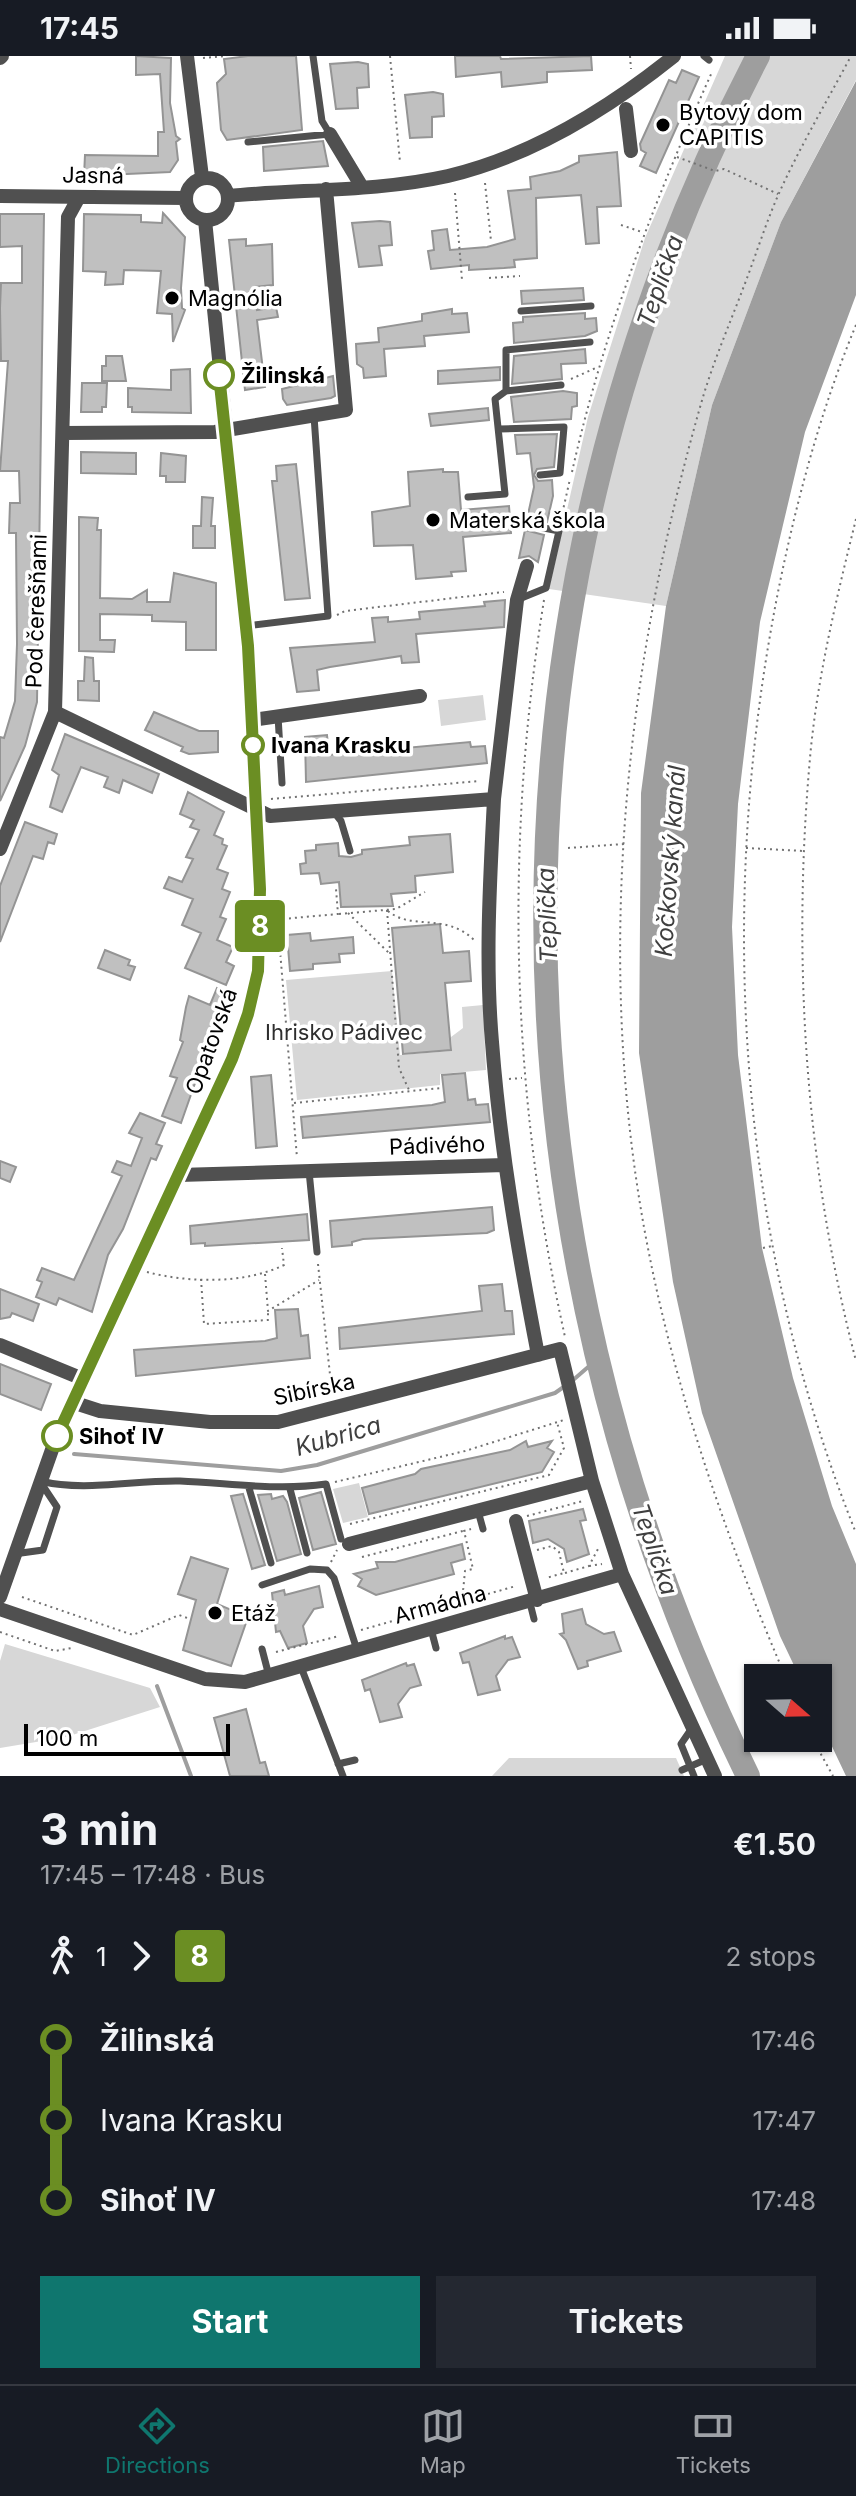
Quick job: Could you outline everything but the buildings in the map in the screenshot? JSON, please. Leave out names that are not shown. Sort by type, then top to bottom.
[{"type":"street","points":[[228,196],[362,187],[462,171],[519,151],[623,103],[674,56]]},
{"type":"street","points":[[195,57],[202,177]]},
{"type":"street","points":[[623,103],[631,151]]},
{"type":"street","points":[[330,134],[362,187]]},
{"type":"street","points":[[202,177],[216,179],[228,196],[222,213],[205,220],[189,211],[185,198],[190,185],[202,177]]},
{"type":"street","points":[[63,433],[225,430],[346,410],[326,189]]},
{"type":"street","name":"Jasná","points":[[0,196],[185,198]]},
{"type":"street","name":"Pod čerešňami","points":[[79,197],[68,217],[55,712],[261,803]]},
{"type":"street","name":"Opatovská","points":[[0,1597],[52,1448],[232,1059],[248,1014],[258,971],[261,803],[205,220]]},
{"type":"street","points":[[504,1165],[490,997],[489,921],[494,799],[513,596],[527,566]]},
{"type":"street","points":[[252,720],[420,696]]},
{"type":"street","points":[[0,849],[55,712]]},
{"type":"street","points":[[261,803],[270,816],[494,799]]},
{"type":"street","name":"Pádivého","points":[[179,1175],[504,1165],[538,1355]]},
{"type":"street","points":[[0,1345],[83,1379]]},
{"type":"street","points":[[564,1348],[565,1368],[592,1481],[622,1574],[715,1776]]},
{"type":"street","name":"Sibírska","points":[[72,1402],[100,1411],[210,1422],[278,1422],[334,1410],[564,1348]]},
{"type":"street","points":[[350,1542],[592,1481]]},
{"type":"street","points":[[516,1521],[532,1582],[533,1601]]},
{"type":"street","name":"Armádna","points":[[269,1676],[622,1574]]},
{"type":"street","points":[[0,1609],[205,1679],[245,1682],[269,1676]]},
{"type":"lane","points":[[248,142],[330,134],[322,121],[313,56]]},
{"type":"lane","points":[[521,311],[591,306]]},
{"type":"lane","points":[[506,391],[506,350],[590,342]]},
{"type":"lane","points":[[468,497],[505,494],[495,399],[506,391],[561,385]]},
{"type":"lane","points":[[246,626],[328,616],[314,416]]},
{"type":"lane","points":[[499,429],[564,427],[560,473],[540,475]]},
{"type":"lane","points":[[513,596],[546,588],[559,531],[529,525]]},
{"type":"lane","points":[[278,716],[282,783]]},
{"type":"lane","points":[[333,810],[341,821],[350,851]]},
{"type":"lane","points":[[304,1171],[317,1252]]},
{"type":"lane","points":[[40,1481],[63,1487],[183,1481],[290,1489],[326,1484],[338,1527],[350,1542]]},
{"type":"lane","points":[[14,1554],[43,1550],[57,1507],[40,1481]]},
{"type":"lane","points":[[249,1488],[271,1563]]},
{"type":"lane","points":[[290,1489],[307,1553]]},
{"type":"lane","points":[[478,1511],[483,1529]]},
{"type":"lane","points":[[262,1585],[310,1569],[327,1570],[334,1578],[357,1650]]},
{"type":"lane","points":[[533,1601],[534,1619]]},
{"type":"lane","points":[[431,1629],[436,1648]]},
{"type":"lane","points":[[263,1652],[269,1676]]},
{"type":"lane","points":[[301,1667],[343,1776]]},
{"type":"lane","points":[[692,1728],[681,1744],[694,1776]]},
{"type":"lane","points":[[682,1770],[707,1759]]},
{"type":"lane","points":[[338,1764],[355,1760]]},
{"type":"path","points":[[195,57],[227,56]]},
{"type":"path","points":[[390,56],[400,162]]},
{"type":"path","points":[[630,56],[632,78]]},
{"type":"path","points":[[780,1664],[723,1519],[679,1372],[641,1210],[622,1020],[625,844],[632,738],[670,518],[704,393],[779,195],[851,56]]},
{"type":"path","points":[[559,531],[599,367],[643,232],[675,156],[709,61]]},
{"type":"path","points":[[675,156],[707,169],[724,169],[779,195]]},
{"type":"path","points":[[485,183],[491,241]]},
{"type":"path","points":[[455,193],[462,280]]},
{"type":"path","points":[[621,225],[643,232]]},
{"type":"path","points":[[489,278],[520,276]]},
{"type":"path","points":[[856,325],[823,421],[789,538],[753,738],[745,850],[745,1015],[749,1076],[774,1246],[813,1409],[856,1533]]},
{"type":"path","points":[[561,385],[599,367]]},
{"type":"path","points":[[856,519],[812,741],[805,851],[802,985],[813,1117],[835,1276],[856,1361]]},
{"type":"path","points":[[546,588],[522,764],[518,999],[534,1178],[564,1348]]},
{"type":"path","points":[[328,616],[513,596]]},
{"type":"path","points":[[261,803],[486,780]]},
{"type":"path","points":[[568,848],[625,844]]},
{"type":"path","points":[[740,853],[745,850],[805,851]]},
{"type":"path","points":[[336,889],[338,914]]},
{"type":"path","points":[[278,920],[295,916],[396,909],[425,892]]},
{"type":"path","points":[[276,901],[293,1103],[304,1171]]},
{"type":"path","points":[[387,910],[403,920],[444,923],[472,937],[476,947]]},
{"type":"path","points":[[387,910],[399,1068],[409,1090]]},
{"type":"path","points":[[348,913],[390,953]]},
{"type":"path","points":[[293,1103],[441,1088]]},
{"type":"path","points":[[763,1248],[774,1246]]},
{"type":"path","points":[[146,1271],[201,1279],[265,1274],[284,1265],[282,1248]]},
{"type":"path","points":[[317,1252],[334,1410]]},
{"type":"path","points":[[201,1279],[204,1324],[268,1320],[265,1274]]},
{"type":"path","points":[[268,1311],[320,1279]]},
{"type":"path","points":[[326,1484],[478,1448],[557,1422],[575,1410]]},
{"type":"path","points":[[338,1527],[549,1475],[564,1448],[557,1422]]},
{"type":"path","points":[[327,1570],[350,1542],[362,1558],[464,1531]]},
{"type":"path","points":[[589,1566],[603,1540],[606,1550]]},
{"type":"path","points":[[531,1551],[552,1546],[559,1552],[564,1573]]},
{"type":"path","points":[[263,1652],[352,1632],[608,1563]]},
{"type":"path","points":[[462,1602],[465,1571]]},
{"type":"path","points":[[22,1597],[133,1635],[179,1615],[190,1619]]},
{"type":"path","points":[[820,1752],[833,1776]]},
{"type":"green space","points":[[725,56],[856,56],[856,80],[781,222],[712,405],[666,606],[549,589],[588,417],[645,238]]},
{"type":"green space","points":[[483,695],[486,720],[441,726],[438,700]]},
{"type":"green space","name":"Ihrisko Pádivec","points":[[392,971],[400,1055],[452,1051],[451,1037],[463,1028],[462,1007],[483,1005],[486,1070],[440,1074],[440,1085],[297,1100],[286,980]]},
{"type":"green space","points":[[359,1483],[368,1517],[343,1523],[333,1489]]},
{"type":"green space","points":[[5,1644],[150,1688],[160,1707],[66,1737],[0,1748],[0,1661]]},
{"type":"green space","points":[[509,1758],[676,1758],[684,1776],[492,1776]]},
{"type":"water","name":"Kočkovský kanál","points":[[856,81],[856,295],[805,432],[760,622],[738,804],[732,927],[738,1055],[762,1248],[793,1378],[832,1506],[856,1564],[856,1776],[846,1776],[832,1746],[832,1664],[793,1664],[780,1636],[702,1413],[673,1282],[639,1053],[641,793],[666,606],[712,405],[781,222]]},
{"type":"waterway","name":"Teplička","points":[[748,1776],[660,1567],[596,1352],[558,1134],[545,914],[559,695],[598,477],[665,264],[758,56]]},
{"type":"waterway","name":"Kubrica","points":[[572,1381],[595,1361]]},
{"type":"waterway","name":"Kubrica","points":[[74,1454],[281,1471],[317,1465],[555,1393],[565,1386]]},
{"type":"waterway","points":[[157,1686],[191,1776]]},
{"type":"bus line","name":"8","points":[[57,1436],[232,1059],[248,1014],[258,971],[259,859],[248,646],[219,375]]},
{"type":"place","name":"Bytový dom CAPITIS","points":[[663,125]]},
{"type":"place","name":"Magnólia","points":[[172,298]]},
{"type":"place","name":"Žilinská","points":[[219,375]]},
{"type":"place","name":"Materská škola","points":[[433,520]]},
{"type":"place","name":"Ivana Krasku","points":[[253,745]]},
{"type":"place","name":"Sihoť IV","points":[[57,1436]]},
{"type":"place","name":"Etáž","points":[[215,1613]]}]
